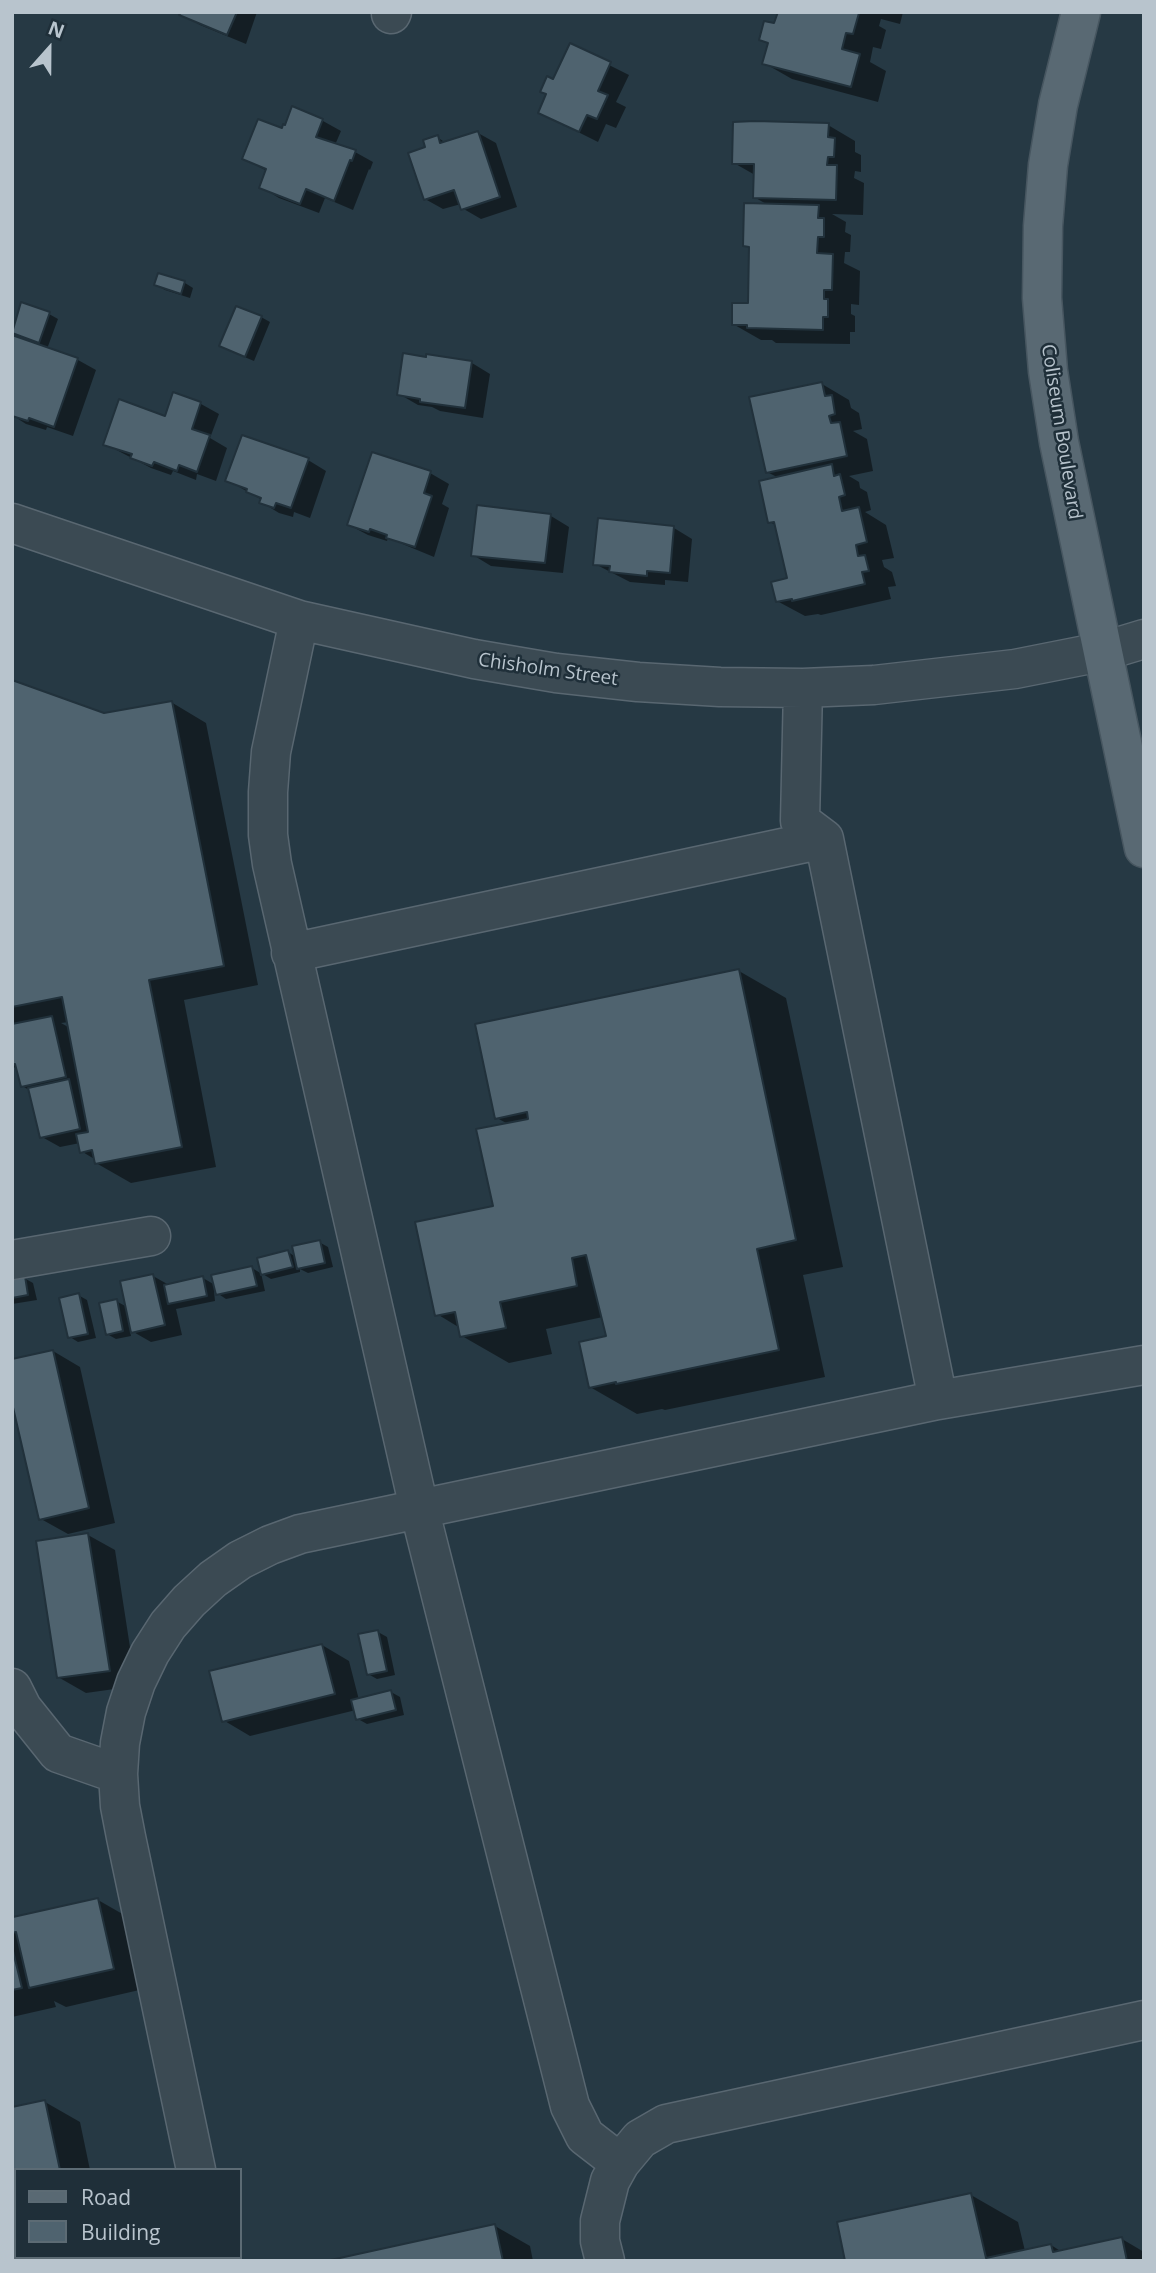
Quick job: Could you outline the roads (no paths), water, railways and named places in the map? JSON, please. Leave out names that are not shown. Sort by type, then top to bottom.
[{"type":"main road","name":"Coliseum Boulevard","points":[[1080,12],[1058,105],[1048,165],[1043,226],[1042,298],[1048,371],[1059,442],[1144,848]]},
{"type":"street","name":"Chisholm Street","points":[[12,523],[299,620],[474,659],[555,673],[679,685],[803,688],[874,685],[1015,670],[1101,652],[1144,639]]},
{"type":"street","points":[[299,620],[271,752],[268,835],[272,863],[419,1508],[570,2106],[585,2136],[620,2163]]},
{"type":"street","points":[[803,688],[800,821],[824,839],[938,1400]]},
{"type":"street","points":[[291,953],[824,839]]},
{"type":"street","points":[[12,1260],[151,1236]]},
{"type":"street","points":[[196,2168],[126,1837],[118,1774],[126,1712],[150,1653],[168,1625],[213,1579],[240,1560],[300,1534],[938,1400],[1144,1365]]},
{"type":"street","points":[[12,1688],[22,1708],[58,1753],[118,1774]]},
{"type":"street","points":[[605,2261],[600,2241],[600,2221],[610,2181],[620,2163],[640,2139],[666,2124],[1144,2020]]}]
